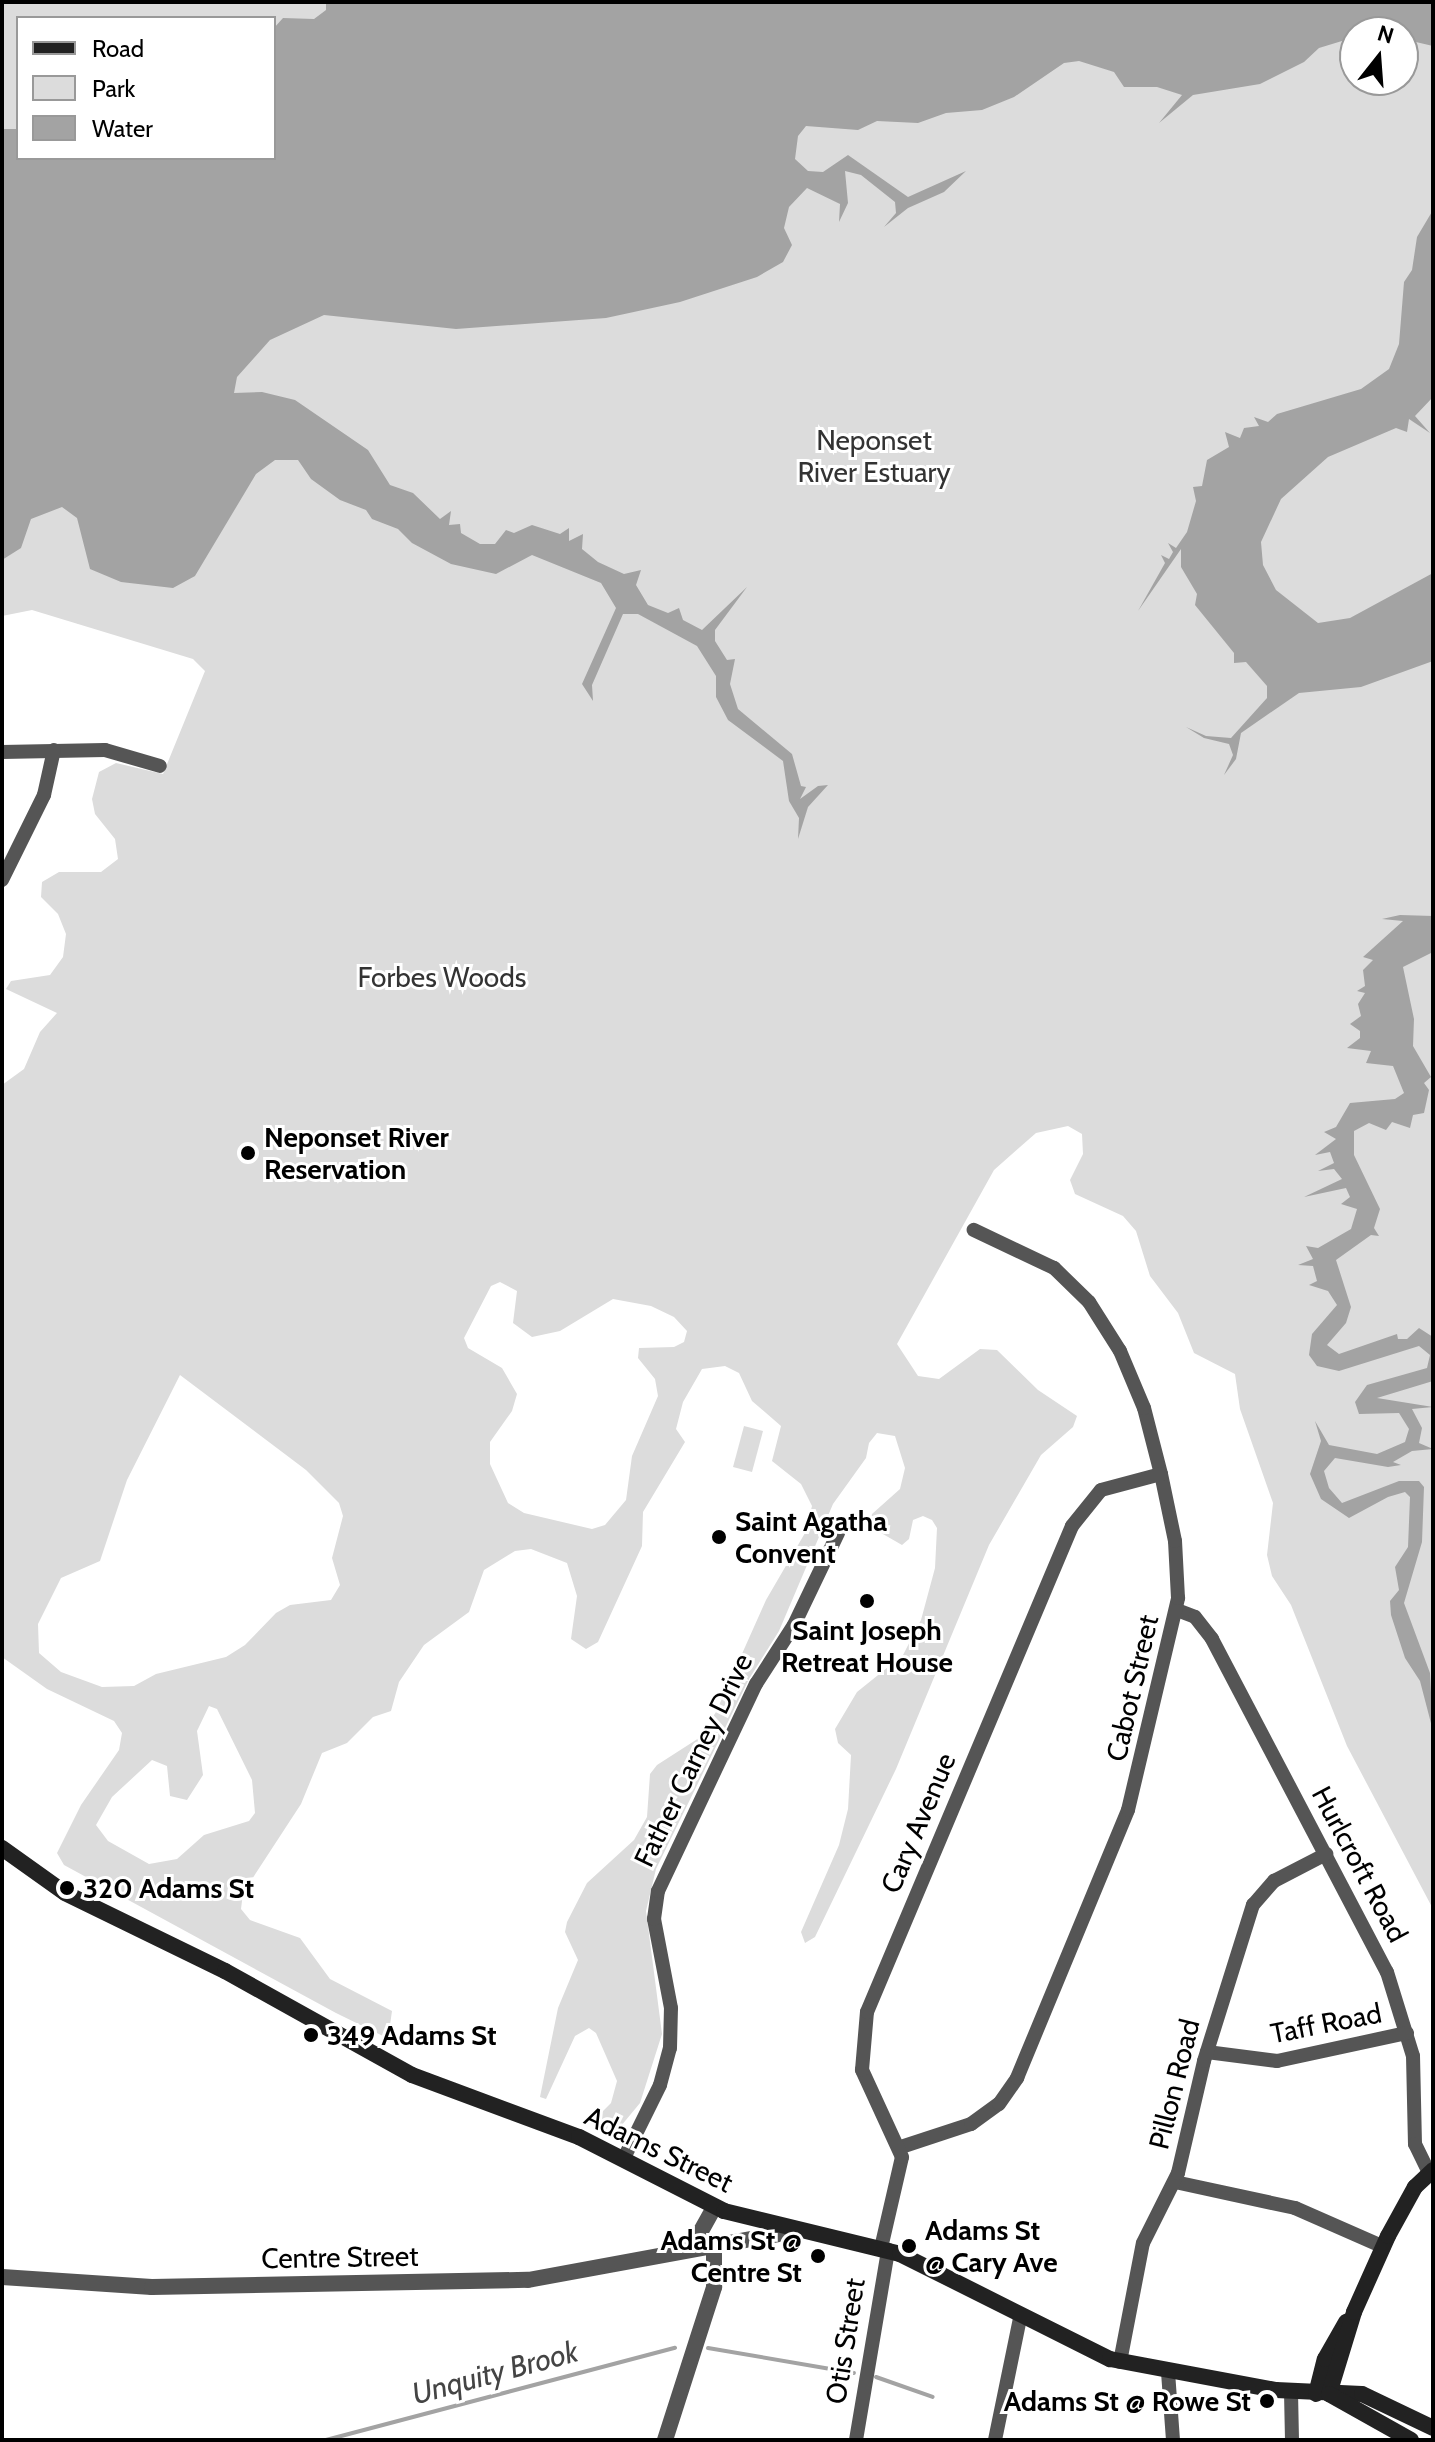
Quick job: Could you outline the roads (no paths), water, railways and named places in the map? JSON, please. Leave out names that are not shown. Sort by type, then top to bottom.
[{"type":"main road","name":"Adams Street","points":[[2,1848],[65,1893],[225,1971],[412,2075],[553,2126],[624,2158],[714,2207],[885,2249],[1020,2318],[1120,2362],[1291,2392],[1362,2394],[1410,2414],[1433,2428]]},
{"type":"main road","points":[[1322,2394],[1384,2247],[1410,2196],[1431,2172]]},
{"type":"main road","name":"Adams Street","points":[[1322,2394],[1404,2435]]},
{"type":"main road","points":[[1404,2435],[1410,2414]]},
{"type":"street","points":[[2,880],[44,795],[54,750]]},
{"type":"street","points":[[2,752],[116,752],[160,766]]},
{"type":"street","name":"Cabot Street","points":[[901,2147],[971,2124],[999,2104],[1017,2078],[1128,1810],[1177,1610],[1178,1563],[1161,1474],[1134,1381],[1096,1310],[1044,1261],[974,1230]]},
{"type":"street","name":"Cary Avenue","points":[[901,2147],[862,2070],[867,2012],[1072,1526],[1101,1490],[1161,1474]]},
{"type":"street","name":"Father Carney Drive","points":[[624,2158],[660,2085],[670,2048],[672,2016],[654,1919],[658,1891],[756,1684],[794,1625],[838,1533]]},
{"type":"street","name":"Hurlcroft Road","points":[[1177,1610],[1195,1617],[1212,1639],[1387,1972],[1407,2033],[1414,2067],[1415,2144],[1431,2172]]},
{"type":"street","name":"Pillon Road","points":[[1120,2362],[1143,2243],[1175,2182],[1207,2052],[1257,1898],[1274,1881],[1326,1854]]},
{"type":"street","name":"Taff Road","points":[[1207,2052],[1250,2061],[1291,2060],[1407,2033]]},
{"type":"street","points":[[885,2249],[900,2174],[901,2147]]},
{"type":"street","points":[[1175,2182],[1295,2208],[1384,2247]]},
{"type":"street","points":[[676,2250],[696,2240],[714,2207]]},
{"type":"street","name":"Centre Street","points":[[2,2277],[152,2287],[528,2280],[776,2231],[803,2231]]},
{"type":"street","points":[[665,2440],[714,2287],[714,2244]]},
{"type":"street","name":"Otis Street","points":[[856,2440],[885,2249]]},
{"type":"street","points":[[995,2440],[1020,2318]]},
{"type":"street","points":[[1168,2372],[1173,2440]]},
{"type":"street","points":[[1291,2392],[1292,2440]]},
{"type":"water","points":[[326,2],[1433,2],[1433,46],[1419,43],[1419,16],[1339,16],[1339,42],[1319,48],[1304,62],[1260,84],[1193,95],[1159,123],[1182,95],[1157,87],[1124,87],[1114,72],[1079,61],[1064,63],[1014,97],[982,110],[946,113],[918,123],[877,121],[858,130],[806,126],[798,136],[795,159],[808,171],[823,172],[848,155],[908,197],[966,171],[944,192],[908,208],[884,227],[896,213],[895,202],[861,175],[845,171],[848,203],[839,222],[840,204],[807,188],[789,207],[784,228],[792,245],[783,262],[757,277],[680,302],[606,318],[456,329],[324,315],[270,340],[237,377],[234,393],[262,392],[295,400],[368,450],[390,485],[413,493],[440,519],[451,511],[449,525],[460,524],[461,533],[480,544],[495,544],[506,530],[514,533],[532,525],[560,534],[569,528],[569,541],[583,534],[582,549],[598,562],[624,574],[641,570],[636,585],[648,605],[668,613],[679,608],[683,620],[702,630],[747,587],[715,630],[715,641],[727,660],[735,659],[730,684],[738,709],[792,754],[801,786],[806,787],[800,799],[818,786],[828,785],[808,807],[798,839],[799,818],[789,801],[783,761],[728,720],[716,697],[716,676],[697,646],[638,614],[623,614],[592,685],[593,701],[582,684],[616,608],[601,583],[532,555],[496,574],[451,564],[412,543],[398,529],[372,519],[366,510],[340,500],[311,479],[298,460],[275,460],[256,474],[195,576],[173,588],[121,582],[90,569],[77,518],[62,507],[31,519],[21,548],[2,560],[2,129],[16,129],[16,160],[276,160],[276,26],[283,18],[314,19],[326,10]]},
{"type":"water","points":[[1433,210],[1433,397],[1415,416],[1430,433],[1409,419],[1407,432],[1396,428],[1328,457],[1281,499],[1261,542],[1263,565],[1276,590],[1318,623],[1350,618],[1433,573],[1433,661],[1361,687],[1299,693],[1241,733],[1236,759],[1224,775],[1233,755],[1229,744],[1204,738],[1186,727],[1206,736],[1231,738],[1267,698],[1267,686],[1246,662],[1234,663],[1234,653],[1195,605],[1197,594],[1181,567],[1181,549],[1138,611],[1165,563],[1161,555],[1169,559],[1173,552],[1168,543],[1176,548],[1187,532],[1196,501],[1193,487],[1202,486],[1207,460],[1229,447],[1225,432],[1240,438],[1244,428],[1259,426],[1254,417],[1268,422],[1277,414],[1361,389],[1389,369],[1399,344],[1404,282],[1412,270],[1417,237]]},
{"type":"water","points":[[1400,915],[1433,916],[1433,952],[1403,967],[1414,1019],[1413,1046],[1431,1077],[1424,1083],[1429,1090],[1424,1113],[1413,1115],[1410,1128],[1392,1122],[1386,1130],[1369,1123],[1354,1131],[1354,1155],[1380,1209],[1374,1228],[1379,1236],[1371,1235],[1336,1260],[1351,1307],[1346,1323],[1327,1345],[1339,1354],[1397,1334],[1398,1339],[1407,1339],[1419,1328],[1433,1337],[1433,1381],[1377,1398],[1433,1407],[1412,1409],[1422,1428],[1419,1443],[1433,1449],[1412,1451],[1393,1462],[1401,1465],[1388,1467],[1335,1458],[1324,1471],[1329,1488],[1342,1503],[1399,1481],[1419,1481],[1424,1487],[1422,1542],[1404,1603],[1430,1673],[1433,1731],[1420,1681],[1405,1658],[1391,1615],[1390,1601],[1399,1590],[1395,1567],[1408,1547],[1410,1497],[1405,1492],[1388,1497],[1349,1518],[1321,1499],[1310,1474],[1321,1441],[1315,1421],[1329,1445],[1377,1454],[1405,1442],[1409,1429],[1399,1413],[1359,1414],[1355,1402],[1367,1385],[1427,1368],[1430,1355],[1419,1346],[1339,1371],[1317,1366],[1309,1355],[1312,1334],[1337,1305],[1328,1291],[1309,1285],[1317,1281],[1313,1266],[1298,1265],[1313,1259],[1306,1246],[1318,1248],[1351,1229],[1357,1209],[1341,1204],[1350,1197],[1346,1188],[1304,1197],[1342,1179],[1334,1169],[1318,1171],[1334,1163],[1330,1152],[1315,1155],[1336,1139],[1324,1132],[1336,1127],[1350,1103],[1395,1099],[1404,1093],[1393,1066],[1366,1063],[1371,1051],[1347,1048],[1360,1038],[1360,1031],[1350,1024],[1361,1016],[1358,1004],[1365,993],[1357,991],[1365,986],[1363,970],[1373,960],[1363,957],[1403,921],[1382,919]]},
{"type":"waterway","name":"Unquity Brook","points":[[326,2440],[675,2348]]},
{"type":"waterway","name":"Unquity Brook","points":[[708,2348],[854,2373]]},
{"type":"waterway","name":"Unquity Brook","points":[[876,2377],[933,2397]]},
{"type":"place","name":"Neponset River Reservation","points":[[248,1153]]},
{"type":"place","name":"Saint Agatha Convent","points":[[719,1537]]},
{"type":"place","name":"Saint Joseph Retreat House","points":[[867,1601]]},
{"type":"place","name":"320 Adams St","points":[[67,1888]]},
{"type":"place","name":"349 Adams St","points":[[311,2035]]},
{"type":"place","name":"Adams St @ Cary Ave","points":[[909,2246]]},
{"type":"place","name":"Adams St @ Centre St","points":[[818,2256]]},
{"type":"place","name":"Adams St @ Rowe St","points":[[1267,2401]]},
{"type":"park label","name":"Neponset River Estuary","points":[[874,456]]},
{"type":"park label","name":"Forbes Woods","points":[[442,977]]}]
